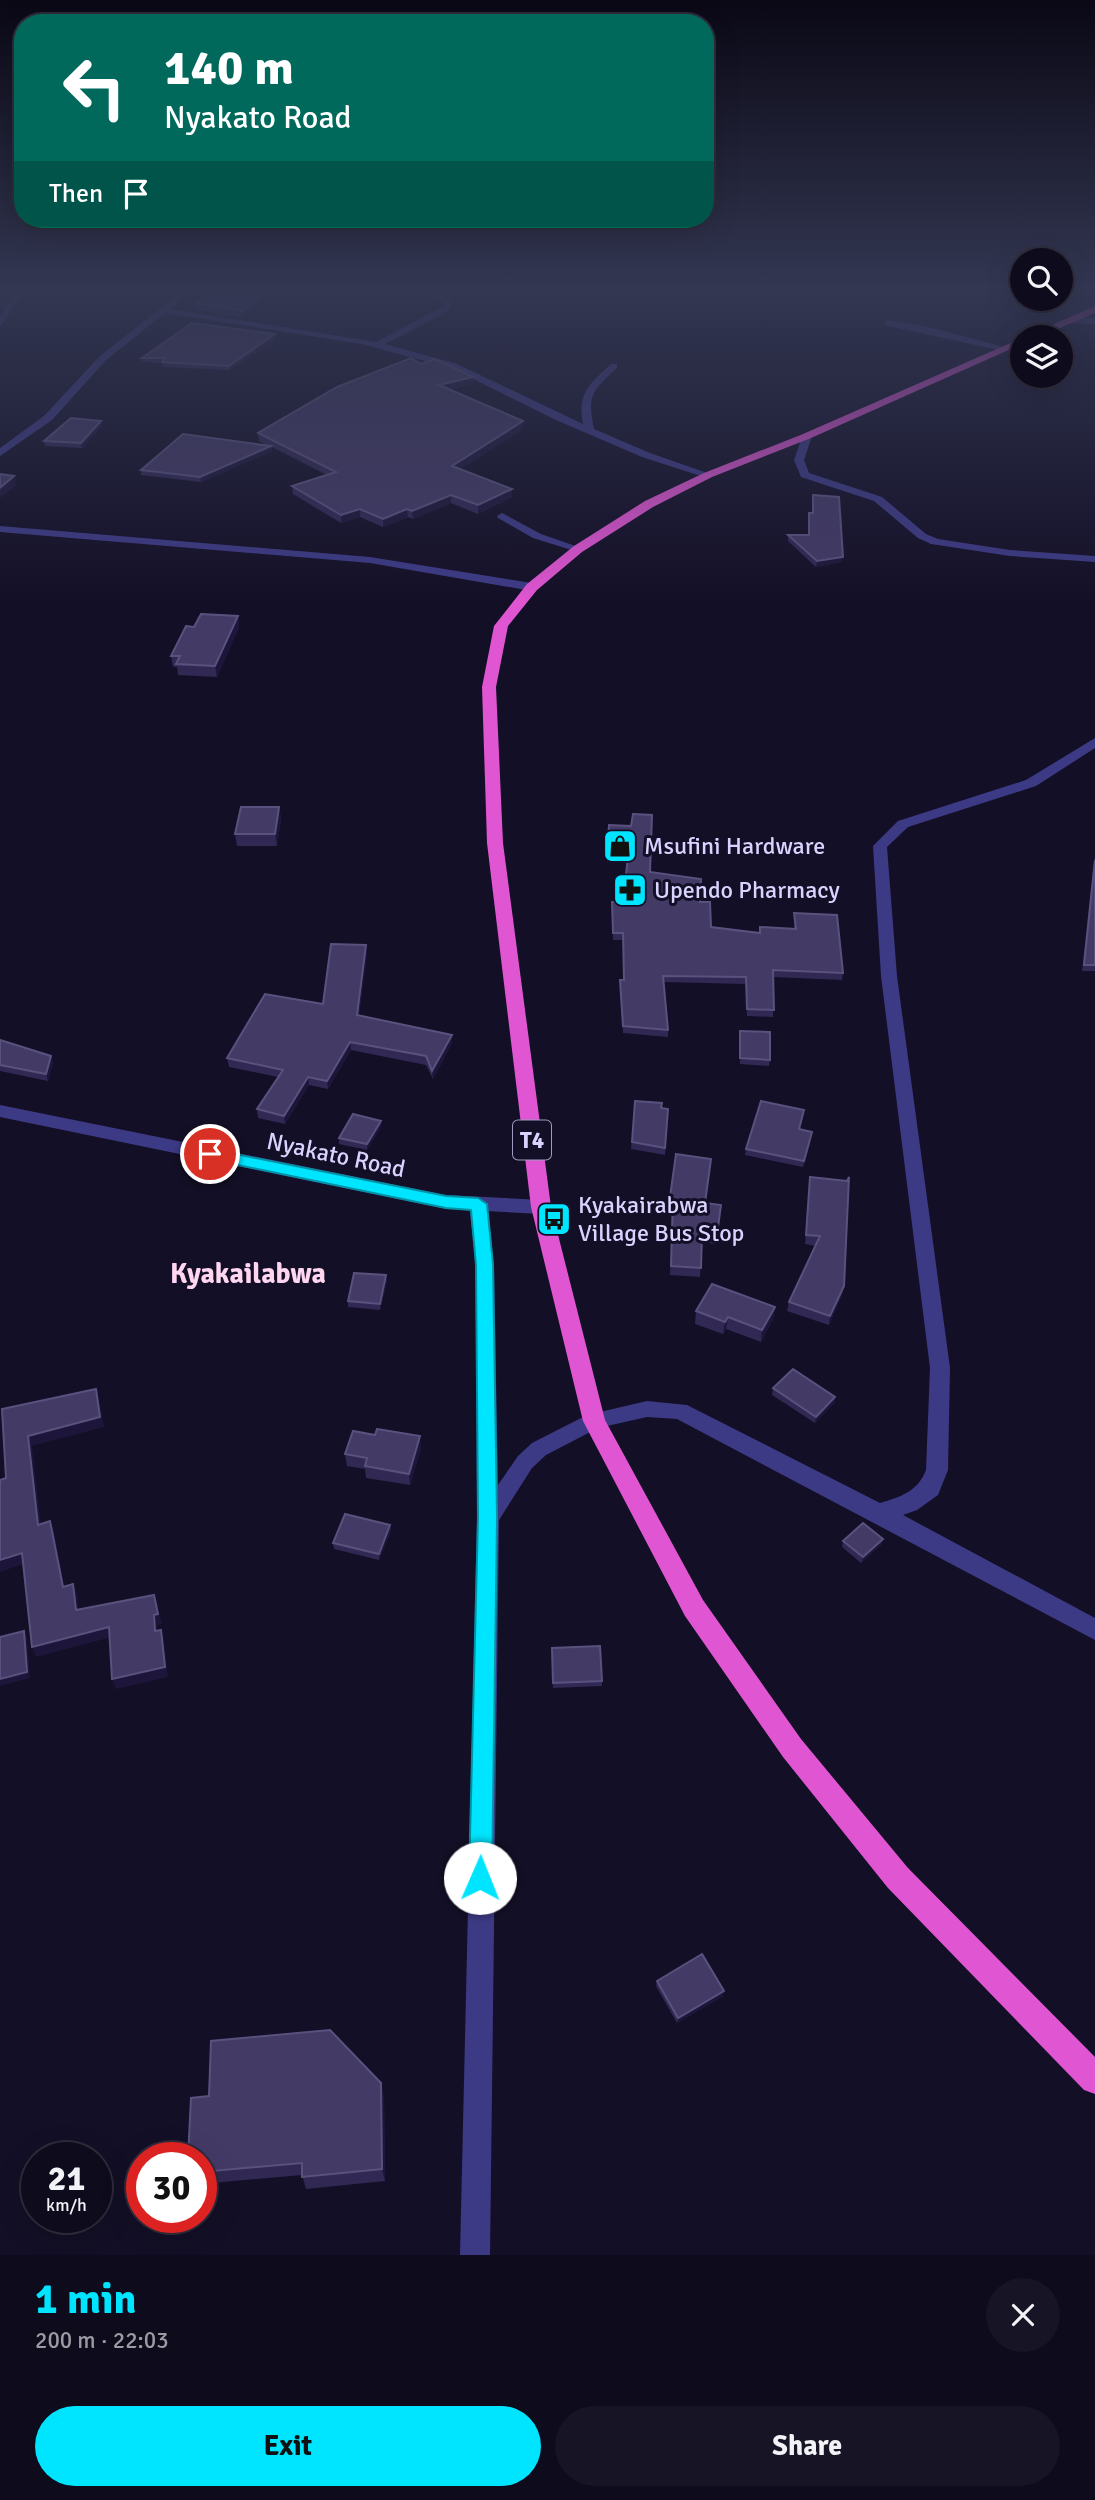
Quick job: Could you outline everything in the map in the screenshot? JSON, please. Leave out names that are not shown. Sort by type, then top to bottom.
[{"type":"highway","name":"T4","points":[[907,391],[807,436],[708,475],[649,504],[578,549],[532,587],[501,626],[489,687],[495,843],[541,1208],[594,1421],[694,1608],[792,1748],[898,1878],[1095,2079]]},
{"type":"street","points":[[0,453],[48,418],[73,391]]},
{"type":"street","points":[[501,391],[646,455],[708,475]]},
{"type":"street","points":[[589,430],[584,404],[591,391]]},
{"type":"street","points":[[807,436],[799,460],[805,475],[878,499],[922,536],[935,542],[1010,553],[1095,559]]},
{"type":"street","points":[[502,516],[537,536],[578,549]]},
{"type":"street","points":[[0,529],[370,560],[532,587]]},
{"type":"street","points":[[879,1513],[909,1503],[930,1489],[937,1469],[940,1368],[889,976],[880,846],[904,824],[1031,783],[1095,742]]},
{"type":"street","name":"Nyakato Road","points":[[0,1111],[446,1202],[541,1208]]},
{"type":"street","points":[[475,2255],[488,1518],[485,1265],[478,1204]]},
{"type":"street","points":[[488,1518],[525,1462],[539,1449],[594,1421],[647,1409],[680,1412],[879,1513],[1095,1630]]},
{"type":"building","points":[[330,391],[454,391],[523,421],[452,466],[512,489],[478,505],[451,495],[412,511],[407,509],[383,519],[360,509],[341,515],[292,486],[336,472],[258,433]]},
{"type":"building","points":[[71,418],[101,421],[81,443],[44,441]]},
{"type":"building","points":[[183,434],[271,446],[200,477],[141,470]]},
{"type":"building","points":[[0,474],[14,476],[0,488]]},
{"type":"building","points":[[813,495],[839,497],[843,557],[817,561],[788,535],[809,535],[809,513],[813,513]]},
{"type":"building","points":[[201,614],[238,616],[215,666],[176,664],[180,656],[171,656],[186,626],[194,627]]},
{"type":"building","points":[[241,807],[279,807],[275,834],[235,834]]},
{"type":"building","points":[[633,814],[652,815],[650,872],[701,879],[700,902],[710,902],[711,927],[760,933],[760,927],[796,929],[794,913],[837,915],[843,973],[773,970],[774,1010],[747,1009],[746,977],[663,976],[668,1030],[623,1026],[620,980],[624,980],[623,933],[613,933],[612,902],[623,902],[628,856],[607,855],[609,825],[631,826]]},
{"type":"building","points":[[1095,860],[1095,965],[1084,965]]},
{"type":"building","points":[[331,944],[366,945],[357,1015],[452,1035],[432,1071],[426,1056],[350,1042],[327,1081],[308,1077],[284,1116],[257,1109],[283,1070],[227,1058],[265,994],[323,1004]]},
{"type":"building","points":[[740,1031],[770,1032],[770,1060],[740,1058]]},
{"type":"building","points":[[0,1040],[51,1056],[46,1074],[0,1065]]},
{"type":"building","points":[[635,1101],[662,1103],[661,1108],[668,1109],[665,1148],[632,1142]]},
{"type":"building","points":[[761,1101],[804,1110],[799,1129],[812,1132],[804,1161],[746,1149]]},
{"type":"building","points":[[353,1114],[381,1121],[367,1144],[339,1138]]},
{"type":"building","points":[[676,1154],[711,1159],[705,1203],[721,1205],[717,1235],[702,1233],[701,1268],[671,1266],[673,1197],[670,1197]]},
{"type":"building","points":[[810,1177],[847,1181],[849,1177],[844,1286],[830,1316],[789,1302],[820,1236],[806,1235]]},
{"type":"building","points":[[354,1273],[386,1275],[380,1304],[348,1301]]},
{"type":"building","points":[[712,1284],[775,1307],[762,1330],[728,1317],[725,1322],[696,1311]]},
{"type":"building","points":[[793,1369],[835,1397],[816,1417],[773,1388]]},
{"type":"building","points":[[96,1389],[100,1417],[28,1436],[38,1525],[50,1521],[63,1587],[73,1584],[76,1610],[154,1595],[158,1614],[154,1615],[155,1631],[161,1630],[165,1667],[112,1679],[109,1627],[32,1647],[22,1553],[0,1560],[0,1480],[6,1478],[2,1409]]},
{"type":"building","points":[[377,1429],[420,1436],[409,1474],[365,1466],[367,1458],[345,1454],[353,1431],[375,1435]]},
{"type":"building","points":[[345,1514],[390,1525],[379,1554],[333,1543]]},
{"type":"building","points":[[863,1523],[883,1539],[863,1557],[843,1541]]},
{"type":"building","points":[[24,1631],[27,1672],[0,1679],[0,1637]]},
{"type":"building","points":[[600,1646],[602,1681],[553,1683],[552,1648]]},
{"type":"building","points":[[702,1954],[724,1991],[678,2018],[657,1981]]},
{"type":"building","points":[[330,2030],[381,2083],[382,2169],[302,2177],[302,2163],[217,2171],[217,2142],[189,2142],[191,2098],[209,2096],[211,2041]]},
{"type":"place","name":"Msufini Hardware","points":[[620,846]]},
{"type":"place","name":"Upendo Pharmacy","points":[[630,890]]},
{"type":"place","name":"Kyakairabwa Village Bus Stop","points":[[554,1219]]},
{"type":"district","name":"Kyakailabwa","points":[[248,1274]]},
{"type":"route","points":[[210,1154],[446,1202],[478,1204],[485,1265],[488,1518],[480,1878]]}]
